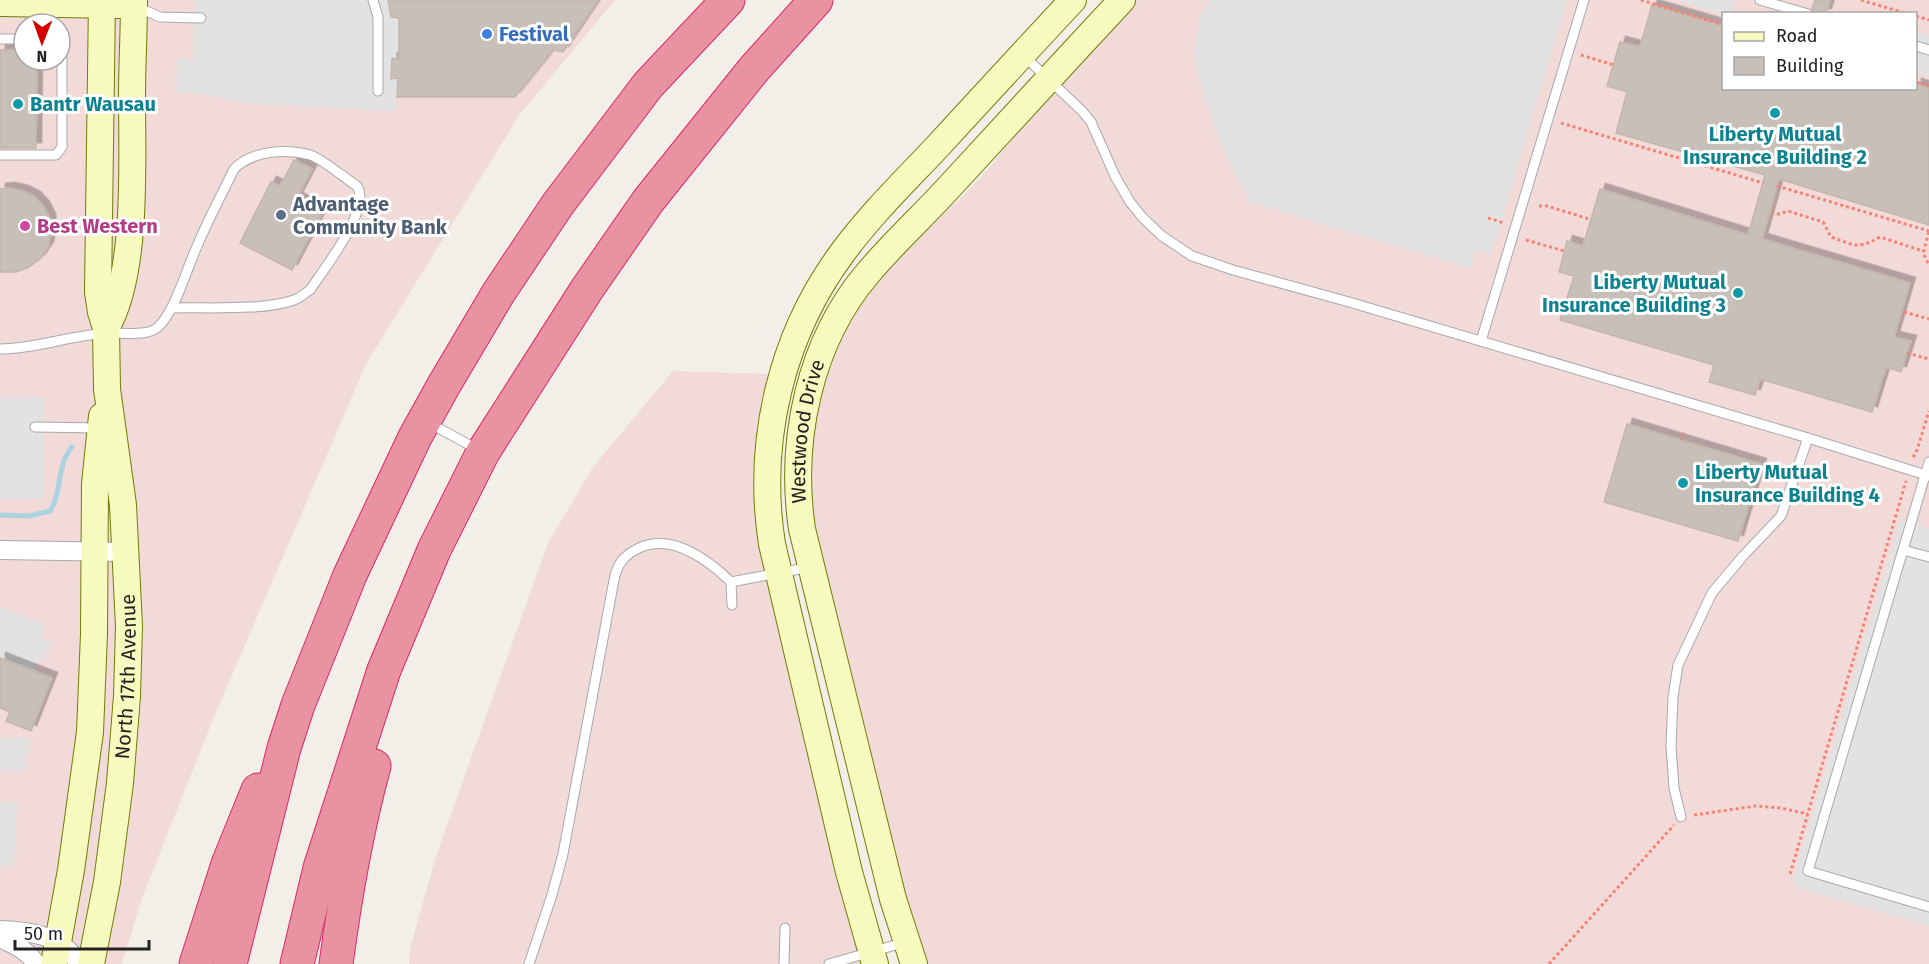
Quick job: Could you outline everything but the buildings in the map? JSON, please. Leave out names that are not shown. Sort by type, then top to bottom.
[{"type":"highway","points":[[648,85],[672,44],[708,0]]},
{"type":"highway","points":[[230,964],[284,748],[306,684],[350,575],[388,491],[424,420],[499,292],[539,231],[648,85],[729,0]]},
{"type":"highway","points":[[297,964],[320,868],[384,670],[434,550],[483,452],[536,368],[648,201],[731,97],[816,0]]},
{"type":"highway","points":[[731,97],[833,0]]},
{"type":"highway","points":[[336,964],[360,816],[379,745],[430,609],[536,368]]},
{"type":"highway","points":[[196,964],[222,880],[248,812],[258,789],[284,748]]},
{"type":"street","name":"Westwood Drive","points":[[873,958],[849,872],[778,573],[767,505],[769,445],[775,409],[783,373],[805,315],[851,241],[1073,0]]},
{"type":"street","name":"Westwood Drive","points":[[910,953],[810,567],[798,503],[799,446],[808,393],[825,344],[846,304],[868,272],[934,204],[1122,0]]},
{"type":"street","name":"North 17th Avenue","points":[[56,953],[78,824],[90,732],[96,474],[106,389],[106,330],[99,301],[98,268],[102,2]]},
{"type":"street","points":[[0,3],[138,2]]},
{"type":"street","name":"North 17th Avenue","points":[[106,330],[119,299],[129,230],[138,2]]},
{"type":"street","name":"North 17th Avenue","points":[[91,964],[107,882],[124,750],[128,661],[127,552],[121,484],[106,389]]},
{"type":"street","points":[[0,550],[127,552]]},
{"type":"street","points":[[0,930],[42,934],[56,953],[71,952],[79,964]]},
{"type":"street","points":[[0,938],[19,947],[36,964]]},
{"type":"lane","points":[[373,0],[378,16],[378,91]]},
{"type":"lane","points":[[1481,341],[1584,0]]},
{"type":"lane","points":[[1760,0],[1801,12]]},
{"type":"lane","points":[[138,2],[141,10],[160,18],[201,18]]},
{"type":"lane","points":[[1022,54],[1049,78],[1091,122],[1115,176],[1130,202],[1148,223],[1176,247],[1212,264],[1481,341],[1927,475]]},
{"type":"lane","points":[[0,155],[56,154],[62,147],[62,72]]},
{"type":"lane","points":[[0,349],[33,347],[106,330],[152,331],[160,325],[171,308],[223,190],[234,169],[243,160],[255,155],[281,152],[311,155],[357,186],[361,192],[360,204],[352,224],[310,290],[300,297],[282,303],[256,306],[171,308]]},
{"type":"lane","points":[[424,420],[483,452]]},
{"type":"lane","points":[[35,427],[100,428]]},
{"type":"lane","points":[[1681,817],[1674,788],[1671,746],[1673,690],[1678,665],[1712,593],[1781,516],[1808,438]]},
{"type":"lane","points":[[1929,462],[1808,872],[1929,907]]},
{"type":"lane","points":[[529,964],[562,860],[614,580],[620,562],[627,555],[644,546],[658,543],[671,545],[704,561],[731,582],[810,567]]},
{"type":"lane","points":[[1903,550],[1929,557]]},
{"type":"lane","points":[[731,582],[732,605]]},
{"type":"lane","points":[[784,964],[785,928]]},
{"type":"lane","points":[[829,964],[910,953]]},
{"type":"path","points":[[1641,0],[1722,24]]},
{"type":"path","points":[[1861,0],[1901,12]]},
{"type":"path","points":[[1579,54],[1614,65]]},
{"type":"path","points":[[1561,123],[1763,183]]},
{"type":"path","points":[[1777,186],[1929,231],[1923,251],[1924,258],[1929,265]]},
{"type":"path","points":[[1538,207],[1551,207],[1589,219]]},
{"type":"path","points":[[1771,213],[1779,214],[1788,211],[1823,222],[1831,237],[1858,246],[1866,245],[1880,237],[1923,251]]},
{"type":"path","points":[[1488,218],[1501,222]]},
{"type":"path","points":[[1523,250],[1528,232]]},
{"type":"path","points":[[1525,239],[1564,251]]},
{"type":"path","points":[[1904,312],[1929,319]]},
{"type":"path","points":[[1907,353],[1929,359]]},
{"type":"path","points":[[1913,456],[1916,453],[1929,411]]},
{"type":"path","points":[[1682,440],[1684,433]]},
{"type":"path","points":[[1790,874],[1902,501],[1906,479]]},
{"type":"path","points":[[1549,964],[1681,817],[1755,806],[1808,814]]},
{"type":"shaded area","points":[[0,0],[615,0],[520,114],[366,364],[214,717],[142,898],[122,964],[0,964]]},
{"type":"shaded area","points":[[195,0],[390,0],[391,17],[399,18],[399,59],[392,58],[391,78],[398,78],[396,111],[254,104],[187,92],[176,93],[177,59],[193,60]]},
{"type":"shaded area","points":[[1133,0],[1929,0],[1929,964],[928,964],[918,942],[897,866],[810,508],[812,419],[834,349],[864,295],[930,221],[959,200],[988,169],[1086,50]]},
{"type":"shaded area","points":[[1211,0],[1567,0],[1496,239],[1489,255],[1475,251],[1470,268],[1249,202],[1220,143],[1198,78],[1194,54],[1197,31],[1201,14]]},
{"type":"shaded area","points":[[1675,0],[1736,0],[1732,12],[1722,12],[1722,15]]},
{"type":"shaded area","points":[[1917,31],[1929,35],[1929,76],[1917,71]]},
{"type":"shaded area","points":[[673,371],[774,374],[765,416],[830,844],[848,917],[864,964],[409,964],[410,949],[436,856],[548,543],[593,467]]},
{"type":"shaded area","points":[[0,398],[43,398],[44,499],[0,499]]},
{"type":"shaded area","points":[[1901,519],[1929,528],[1929,926],[1801,889],[1794,884],[1793,879]]},
{"type":"shaded area","points":[[0,607],[46,625],[41,638],[52,643],[43,661],[39,659],[34,671],[0,658]]},
{"type":"shaded area","points":[[0,738],[30,738],[30,755],[25,757],[26,770],[0,770]]},
{"type":"shaded area","points":[[0,802],[17,802],[14,866],[0,866]]},
{"type":"waterway","points":[[0,515],[29,516],[50,511],[54,504],[61,471],[72,447]]},
{"type":"place","name":"Festival","points":[[487,34]]},
{"type":"place","name":"Bantr Wausau","points":[[18,104]]},
{"type":"place","name":"Liberty Mutual Insurance Building 2","points":[[1775,113]]},
{"type":"place","name":"Advantage Community Bank","points":[[281,215]]},
{"type":"place","name":"Best Western","points":[[25,226]]},
{"type":"place","name":"Liberty Mutual Insurance Building 3","points":[[1738,293]]},
{"type":"place","name":"Liberty Mutual Insurance Building 4","points":[[1683,483]]}]
